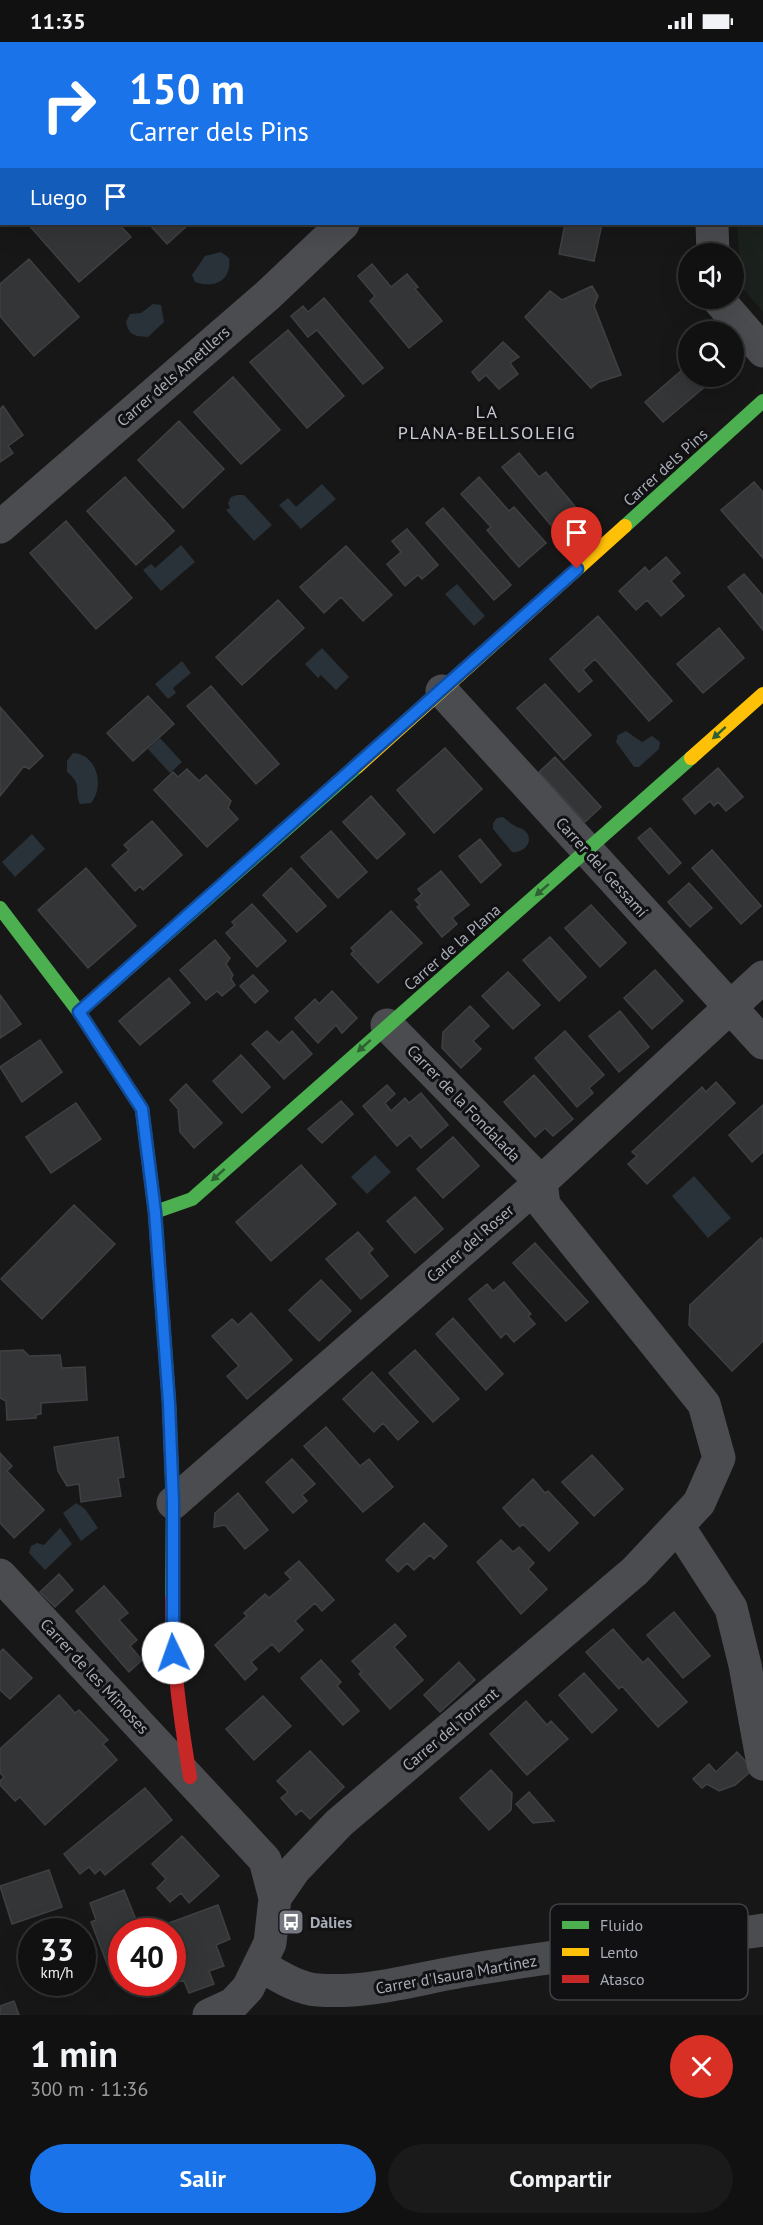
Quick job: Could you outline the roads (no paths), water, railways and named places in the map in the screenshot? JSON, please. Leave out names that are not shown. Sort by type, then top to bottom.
[{"type":"street","name":"Carrer dels Ametllers","points":[[0,527],[268,295],[343,225]]},
{"type":"street","points":[[712,225],[713,243]]},
{"type":"street","points":[[727,309],[763,351]]},
{"type":"street","name":"Carrer dels Pins","points":[[79,1012],[442,691],[763,401]]},
{"type":"street","name":"Carrer del Gessamí","points":[[442,691],[763,1043]]},
{"type":"street","name":"Carrer de la Plana","points":[[155,1212],[192,1199],[763,694]]},
{"type":"street","points":[[0,908],[79,1012],[142,1109],[155,1212],[169,1403],[173,1503],[172,1635],[178,1707],[190,1777]]},
{"type":"street","name":"Carrer del Roser","points":[[173,1503],[541,1182],[763,977]]},
{"type":"street","name":"Carrer de la Fondalada","points":[[387,1025],[541,1182]]},
{"type":"street","name":"Carrer del Torrent","points":[[275,1898],[295,1869],[339,1823],[635,1571],[699,1503],[719,1458],[704,1404],[544,1205],[541,1182]]},
{"type":"street","points":[[678,1526],[731,1608],[745,1665],[763,1764]]},
{"type":"street","name":"Carrer de les Mimoses","points":[[0,1575],[265,1860],[275,1898]]},
{"type":"street","points":[[209,2015],[233,2004],[248,1988],[270,1943],[275,1898]]},
{"type":"street","name":"Carrer d'Isaura Martínez","points":[[748,1932],[763,1930]]},
{"type":"street","name":"Carrer d'Isaura Martínez","points":[[260,1965],[289,1981],[315,1990],[373,1989],[474,1969],[550,1959]]},
{"type":"place","name":"Dàlies","points":[[291,1922]]},
{"type":"district","name":"LA PLANA-BELLSOLEIG","points":[[487,421]]}]
